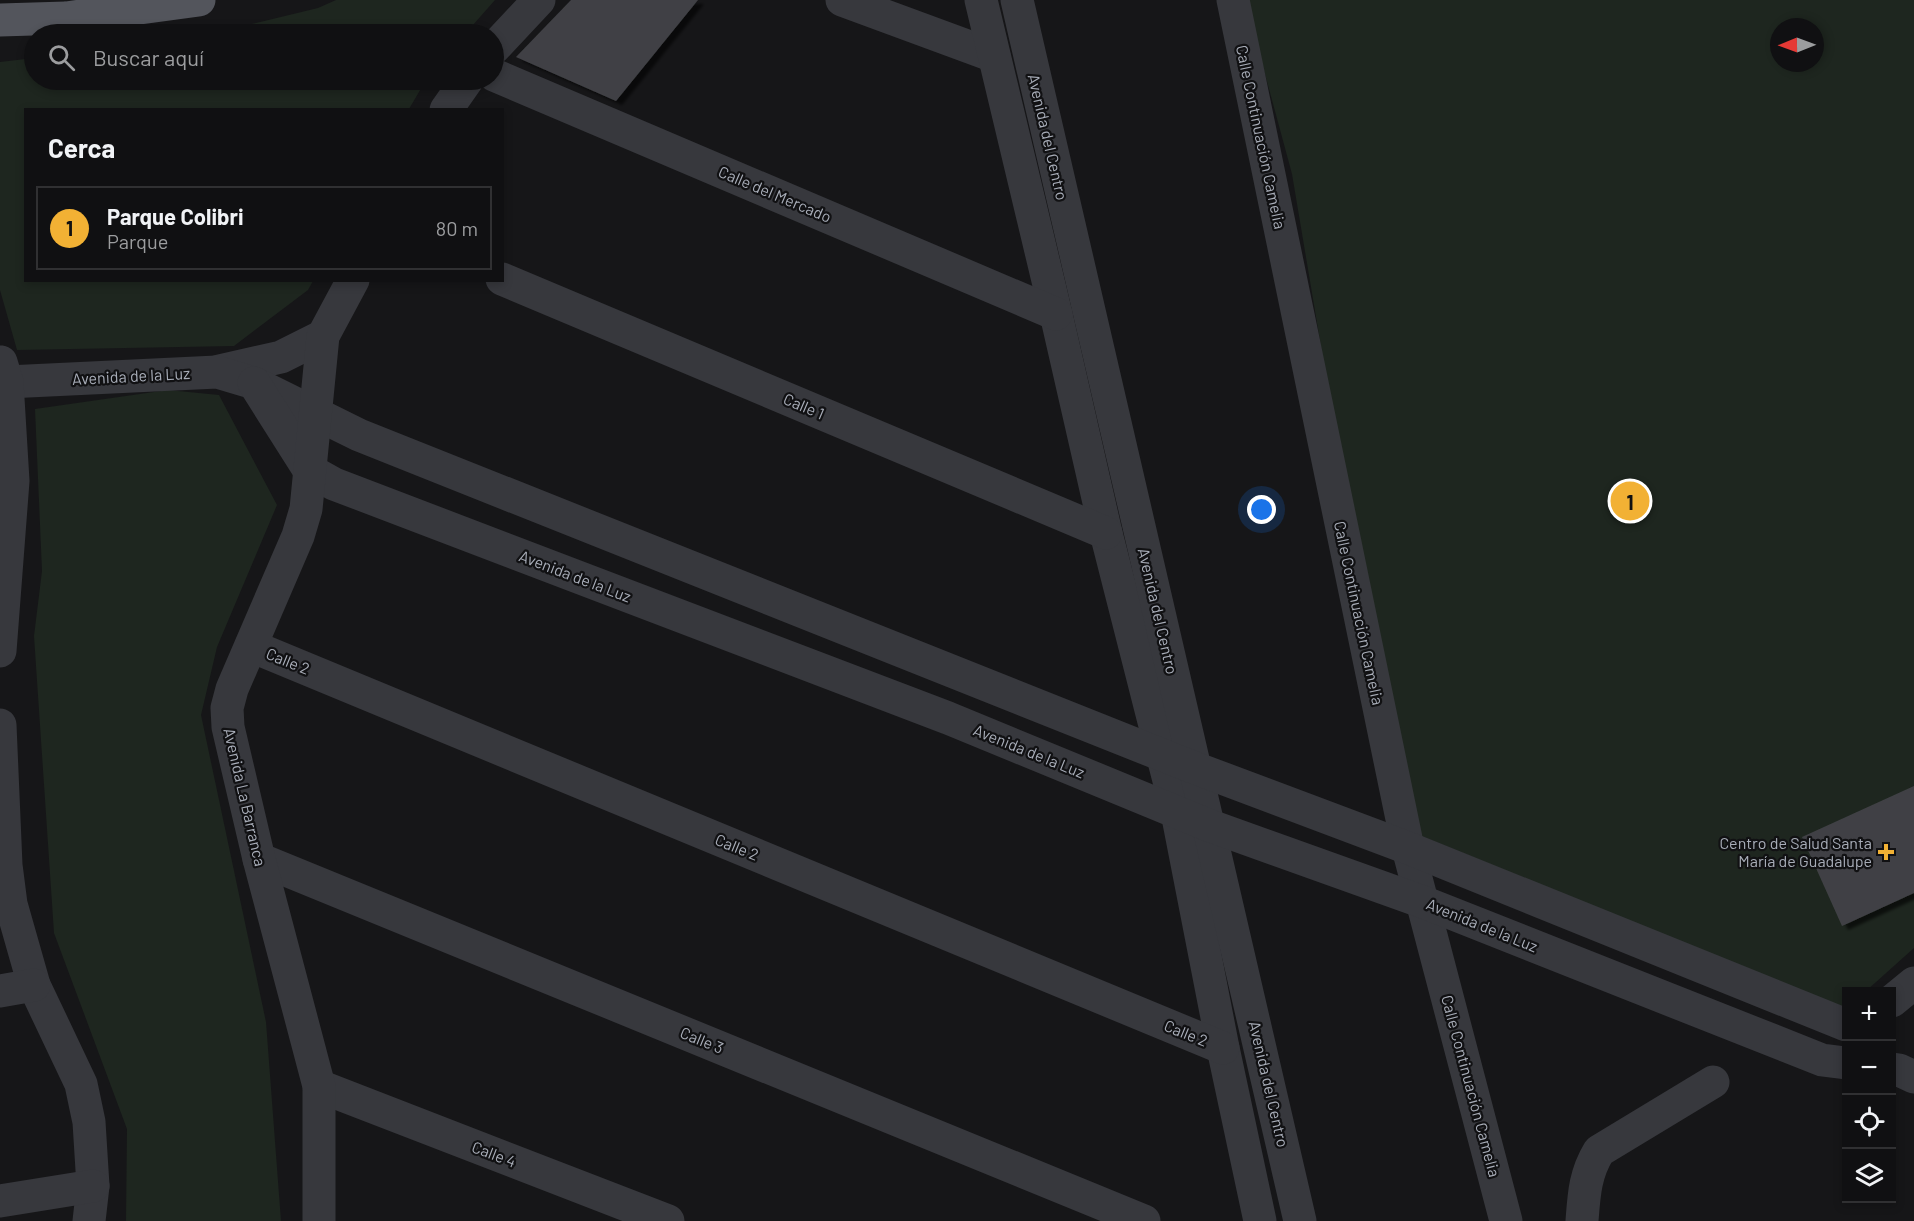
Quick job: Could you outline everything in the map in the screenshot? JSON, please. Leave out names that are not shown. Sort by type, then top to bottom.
[{"type":"main road","points":[[0,20],[66,18],[199,0]]},
{"type":"street","points":[[504,37],[539,0]]},
{"type":"street","points":[[842,0],[994,56]]},
{"type":"street","name":"Avenida del Centro","points":[[981,0],[1106,533],[1177,812],[1223,1048],[1260,1221]]},
{"type":"street","name":"Avenida del Centro","points":[[1017,0],[1300,1221]]},
{"type":"street","name":"Calle Continuación Camelia","points":[[1233,0],[1408,848],[1506,1221]]},
{"type":"street","name":"Calle del Mercado","points":[[504,79],[1056,314]]},
{"type":"street","points":[[447,108],[460,90]]},
{"type":"street","name":"Calle 1","points":[[504,280],[1106,533]]},
{"type":"street","name":"Avenida La Barranca","points":[[319,1221],[319,1086],[259,859],[228,727],[227,708],[232,689],[298,536],[306,508],[324,336],[352,282]]},
{"type":"street","points":[[217,372],[281,357],[324,336]]},
{"type":"street","points":[[0,651],[6,482],[3,371]]},
{"type":"street","name":"Avenida de la Luz","points":[[3,371],[217,372],[254,383],[359,435],[1164,756],[1408,848],[1842,1023]]},
{"type":"street","name":"Avenida de la Luz","points":[[254,383],[309,470],[334,484],[948,718],[1209,825],[1423,902],[1834,1062]]},
{"type":"street","name":"Calle 2","points":[[250,646],[1223,1048]]},
{"type":"street","points":[[0,725],[6,865],[11,904],[34,985],[81,1084],[89,1122],[93,1186],[89,1221]]},
{"type":"street","name":"Calle 3","points":[[259,859],[1144,1221]]},
{"type":"street","points":[[1896,998],[1914,982]]},
{"type":"street","points":[[0,991],[34,985]]},
{"type":"street","points":[[1834,1062],[1844,1041]]},
{"type":"street","points":[[1582,1221],[1585,1187],[1590,1166],[1599,1151],[1713,1082]]},
{"type":"street","name":"Calle 4","points":[[319,1086],[668,1221]]},
{"type":"street","points":[[0,1201],[93,1186]]},
{"type":"shaded area","points":[[336,0],[495,0],[474,24],[252,24],[318,8]]},
{"type":"shaded area","points":[[1245,0],[1914,0],[1914,948],[1870,987],[1842,987],[1842,1008],[1402,828],[1292,174]]},
{"type":"shaded area","points":[[24,59],[24,90],[420,90],[410,108],[24,108],[24,282],[312,282],[308,290],[234,346],[17,350],[0,290],[0,62]]},
{"type":"shaded area","points":[[168,390],[219,395],[277,505],[217,647],[201,715],[266,1022],[281,1221],[126,1221],[127,1129],[54,933],[34,636],[42,571],[35,409]]},
{"type":"building","points":[[571,0],[698,0],[616,101],[516,57]]},
{"type":"building","points":[[1914,786],[1914,893],[1842,926],[1802,837]]},
{"type":"place","name":"Parque Colibri","points":[[1630,501]]},
{"type":"place","name":"Centro de Salud Santa María de Guadalupe","points":[[1886,852]]}]
